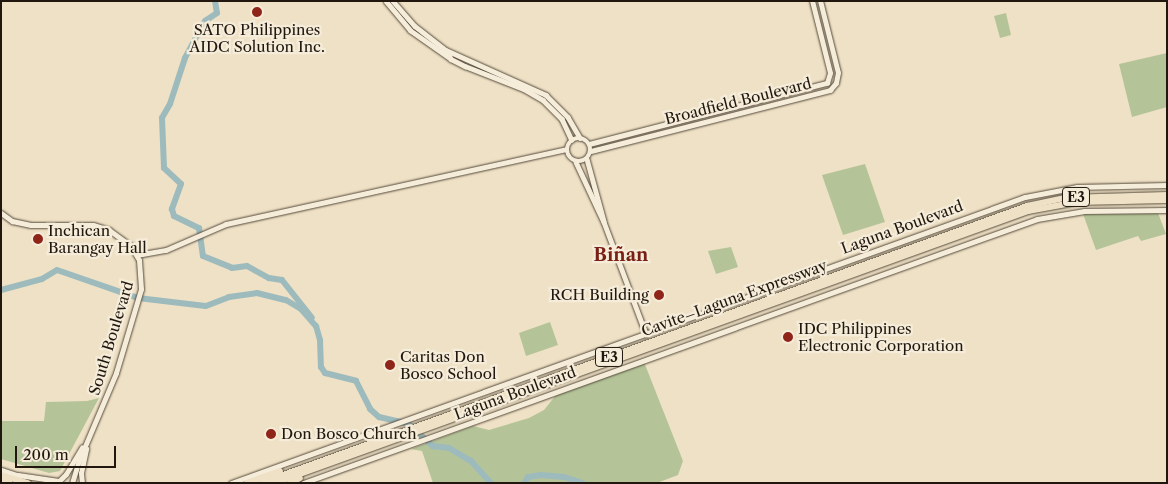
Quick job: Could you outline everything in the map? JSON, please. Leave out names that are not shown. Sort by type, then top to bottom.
[{"type":"highway","name":"Cavite–Laguna Expressway","points":[[261,483],[400,436],[1036,204],[1076,197],[1167,195]]},
{"type":"highway","name":"Cavite–Laguna Expressway","points":[[817,284],[1037,209],[1076,202],[1167,200]]},
{"type":"highway","name":"Cavite–Laguna Expressway","points":[[275,483],[320,464]]},
{"type":"highway","points":[[247,483],[320,464]]},
{"type":"highway","points":[[290,483],[320,464]]},
{"type":"highway","points":[[1,475],[28,483]]},
{"type":"highway","points":[[1,480],[10,483]]},
{"type":"main road","name":"Laguna Boulevard","points":[[231,483],[1030,195],[1077,187],[1167,185]]},
{"type":"main road","name":"Laguna Boulevard","points":[[302,483],[1037,218],[1084,211],[1167,210]]},
{"type":"main road","points":[[1,213],[12,221],[30,225],[104,228],[122,238],[137,255]]},
{"type":"main road","name":"South Boulevard","points":[[72,483],[88,439],[110,392],[141,289],[141,270],[137,255]]},
{"type":"main road","points":[[18,475],[60,480],[88,439]]},
{"type":"main road","points":[[82,483],[81,473],[88,439]]},
{"type":"main road","points":[[1,470],[44,483]]},
{"type":"street","points":[[386,1],[410,30],[451,58],[539,97],[562,119],[572,140]]},
{"type":"street","points":[[393,1],[414,26],[446,50],[541,92],[566,114],[580,138],[589,144],[591,151],[587,159],[604,222]]},
{"type":"street","name":"Broadfield Boulevard","points":[[589,144],[827,83],[830,73],[812,1]]},
{"type":"street","name":"Broadfield Boulevard","points":[[591,151],[830,90],[837,81],[838,72],[820,1]]},
{"type":"street","points":[[446,50],[451,58]]},
{"type":"street","points":[[137,255],[166,250],[226,224],[566,149],[572,140],[580,138]]},
{"type":"street","points":[[566,149],[569,158],[576,162],[604,222],[646,334]]},
{"type":"street","points":[[576,162],[587,159]]},
{"type":"green space","points":[[1006,13],[1011,35],[1000,38],[994,16]]},
{"type":"green space","points":[[1167,53],[1167,107],[1132,117],[1119,64]]},
{"type":"green space","points":[[865,164],[885,222],[843,235],[822,175]]},
{"type":"green space","points":[[1158,213],[1166,234],[1141,241],[1138,236],[1096,250],[1083,214]]},
{"type":"green space","points":[[731,247],[738,267],[716,274],[708,251]]},
{"type":"green space","points":[[550,322],[558,345],[526,356],[519,333]]},
{"type":"green space","points":[[644,362],[683,461],[678,475],[657,483],[433,483],[422,451],[411,449],[473,426],[489,430],[529,418],[544,410],[556,395]]},
{"type":"green space","points":[[99,398],[60,471],[49,473],[1,459],[1,421],[44,421],[46,402],[87,401]]},
{"type":"waterway","points":[[215,1],[217,13],[205,21],[185,58],[170,104],[162,118],[164,168],[181,184],[172,209],[174,216],[199,228],[203,256],[232,268],[247,266],[269,278],[282,280],[312,318]]},
{"type":"waterway","points":[[1,290],[42,279],[57,270],[138,298],[206,306],[229,297],[257,293],[286,300],[301,309],[316,326],[320,340],[321,367],[325,373],[356,381],[370,409],[379,417],[409,424],[433,446],[449,448],[471,461],[491,483]]},
{"type":"waterway","points":[[524,483],[528,477],[541,475],[564,477],[582,483]]},
{"type":"place","name":"SATO Philippines AIDC Solution Inc.","points":[[257,12]]},
{"type":"place","name":"Inchican Barangay Hall","points":[[38,239]]},
{"type":"place","name":"RCH Building","points":[[659,295]]},
{"type":"place","name":"IDC Philippines Electronic Corporation","points":[[788,337]]},
{"type":"place","name":"Caritas Don Bosco School","points":[[390,365]]},
{"type":"place","name":"Don Bosco Church","points":[[271,434]]},
{"type":"district","name":"Biñan","points":[[621,255]]}]
